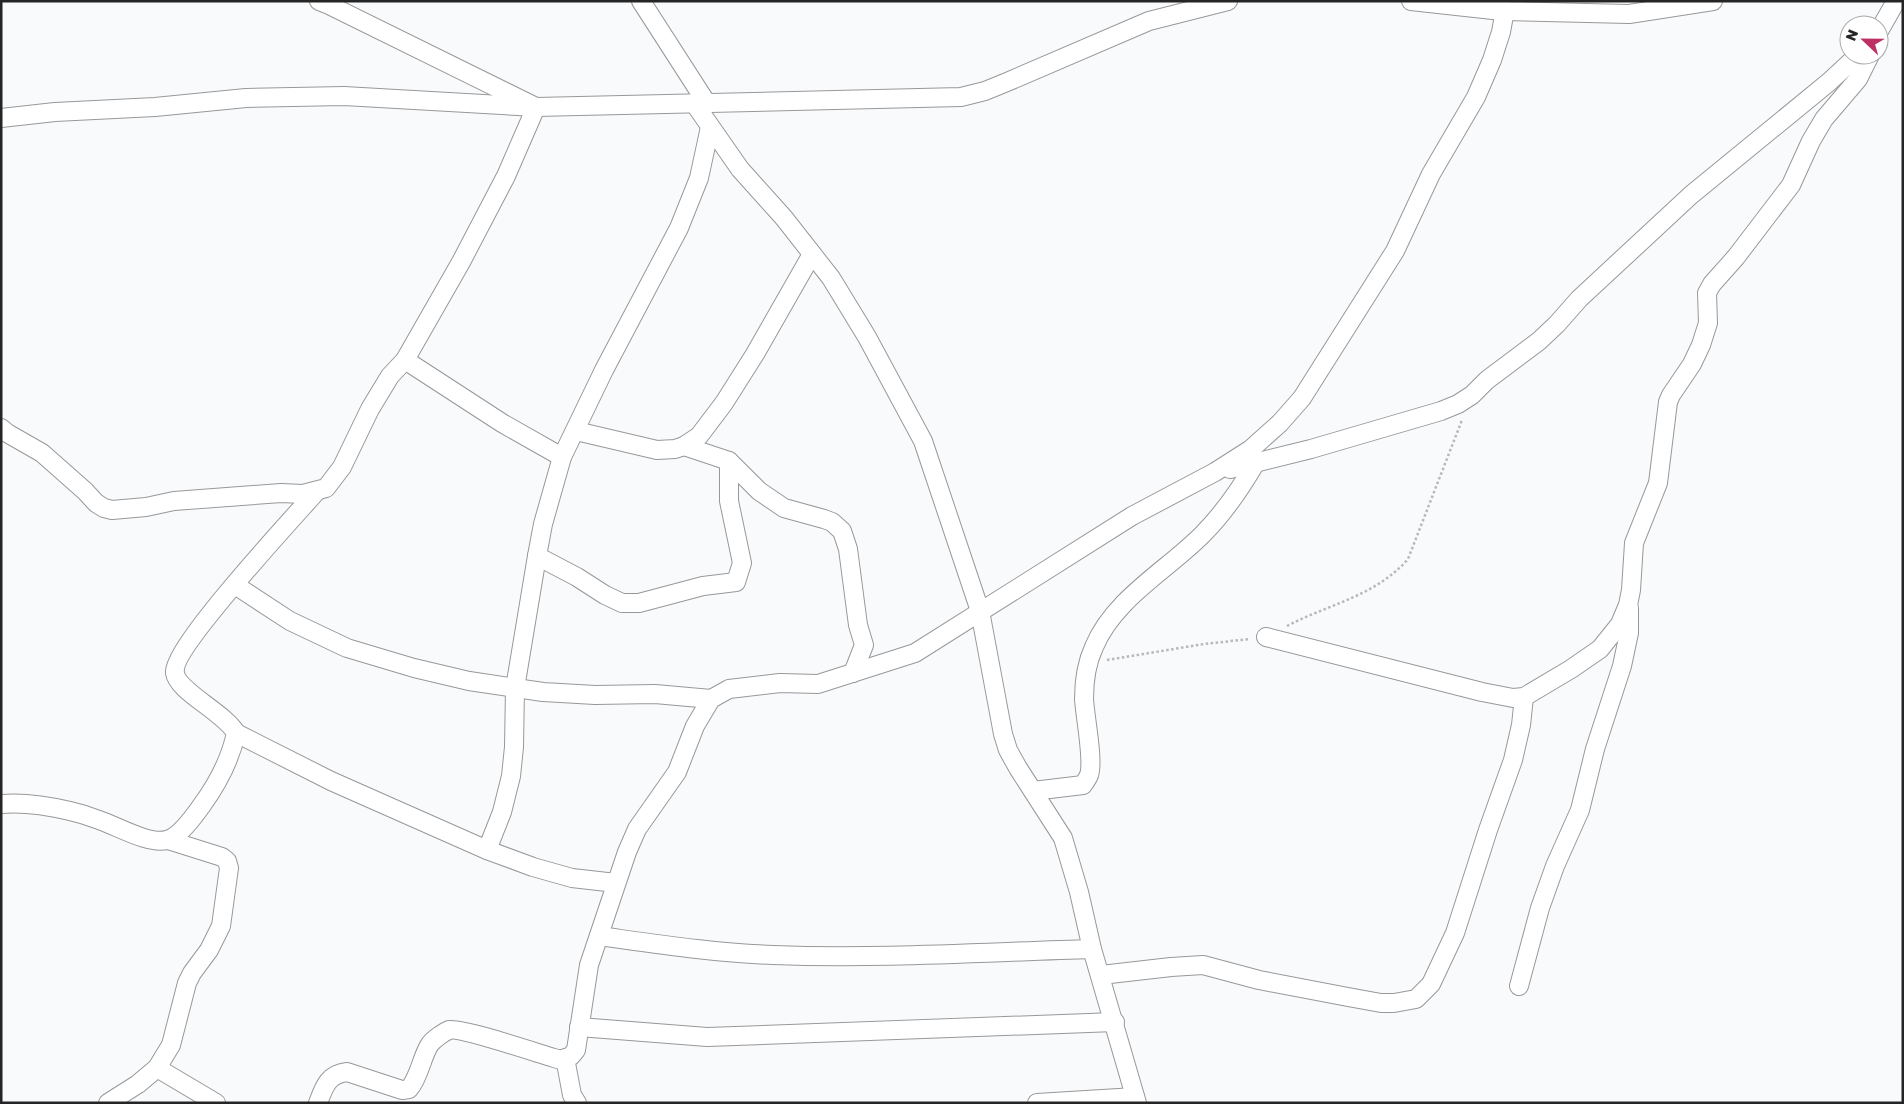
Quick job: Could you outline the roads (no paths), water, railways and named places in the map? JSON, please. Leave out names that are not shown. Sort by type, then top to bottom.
[{"type":"street","points":[[319,1],[536,107]]},
{"type":"street","points":[[641,1],[700,102],[710,127],[740,169],[784,218],[831,278],[867,337],[923,441],[980,611],[1003,734],[1008,750],[1063,838],[1081,900],[1092,949],[1115,1022],[1136,1100],[1037,1103]]},
{"type":"street","points":[[1,118],[55,112],[155,107],[246,98],[344,96],[536,107],[961,96],[984,91],[1007,82],[1148,21],[1228,1]]},
{"type":"street","points":[[1411,1],[1504,7],[1627,7],[1713,1]]},
{"type":"street","points":[[1888,15],[1896,1]]},
{"type":"street","points":[[318,1103],[329,1079],[338,1073],[346,1072],[402,1090],[409,1089],[415,1082],[422,1060],[431,1042],[450,1030],[468,1032],[561,1060],[571,1056],[576,1050],[579,1040],[578,1027],[590,965],[616,883],[637,829],[677,772],[695,726],[711,699],[729,689],[780,683],[818,684],[915,653],[1132,516],[1215,472],[1251,449],[1280,423],[1302,398],[1396,251],[1431,174],[1476,97],[1492,60],[1501,32],[1504,7]]},
{"type":"street","points":[[1215,472],[1442,411],[1472,395],[1487,380],[1539,341],[1579,299],[1691,195],[1847,65]]},
{"type":"street","points":[[1519,986],[1543,899],[1555,866],[1580,810],[1596,749],[1622,666],[1629,633],[1628,605],[1633,574],[1633,546],[1658,483],[1668,402],[1692,364],[1708,323],[1707,292],[1790,185],[1824,119],[1858,79],[1865,65]]},
{"type":"street","points":[[1,428],[42,453],[86,491],[96,503],[112,510],[146,507],[174,500],[281,493],[303,494],[326,488],[342,467],[370,409],[390,376],[405,360],[461,262],[506,176],[536,107]]},
{"type":"street","points":[[487,850],[502,812],[511,776],[514,747],[515,688],[536,556],[562,457],[604,370],[679,228],[699,178],[710,127]]},
{"type":"street","points":[[576,431],[656,450],[675,449],[684,446],[699,436],[724,404],[812,254]]},
{"type":"street","points":[[405,360],[502,423],[562,457]]},
{"type":"street","points":[[684,446],[729,461],[759,491],[784,508],[824,518],[842,531],[848,549],[858,625],[864,645],[853,673]]},
{"type":"street","points":[[536,556],[622,603],[639,603],[703,586],[736,582],[742,563],[729,501],[729,461]]},
{"type":"street","points":[[1033,791],[1083,785],[1090,775],[1084,697],[1088,665],[1093,647],[1106,625],[1122,604],[1201,536],[1225,509],[1256,462]]},
{"type":"street","points":[[316,492],[194,634],[176,662],[174,672],[178,681],[214,711],[236,733],[331,781],[487,850],[572,878],[616,883]]},
{"type":"street","points":[[235,585],[290,621],[347,648],[414,668],[469,681],[515,688],[595,695],[655,694],[711,699]]},
{"type":"street","points":[[1266,637],[1482,692],[1513,698],[1524,696],[1571,669],[1600,649],[1620,624],[1628,605]]},
{"type":"street","points":[[1101,976],[1203,965],[1268,982],[1364,1000],[1394,1003],[1416,999],[1431,984],[1455,933],[1513,760],[1521,725],[1524,696]]},
{"type":"street","points":[[168,840],[185,826],[214,788],[226,768],[236,733]]},
{"type":"street","points":[[1,804],[22,804],[68,810],[154,841],[168,840],[222,857],[227,861],[229,879],[221,926],[209,950],[187,983],[171,1045],[157,1068],[138,1084],[108,1103]]},
{"type":"street","points":[[599,936],[693,949],[774,955],[866,956],[1092,949]]},
{"type":"street","points":[[578,1027],[707,1037],[1115,1022]]},
{"type":"street","points":[[566,1058],[572,1095],[577,1103]]},
{"type":"street","points":[[157,1068],[216,1103]]}]
